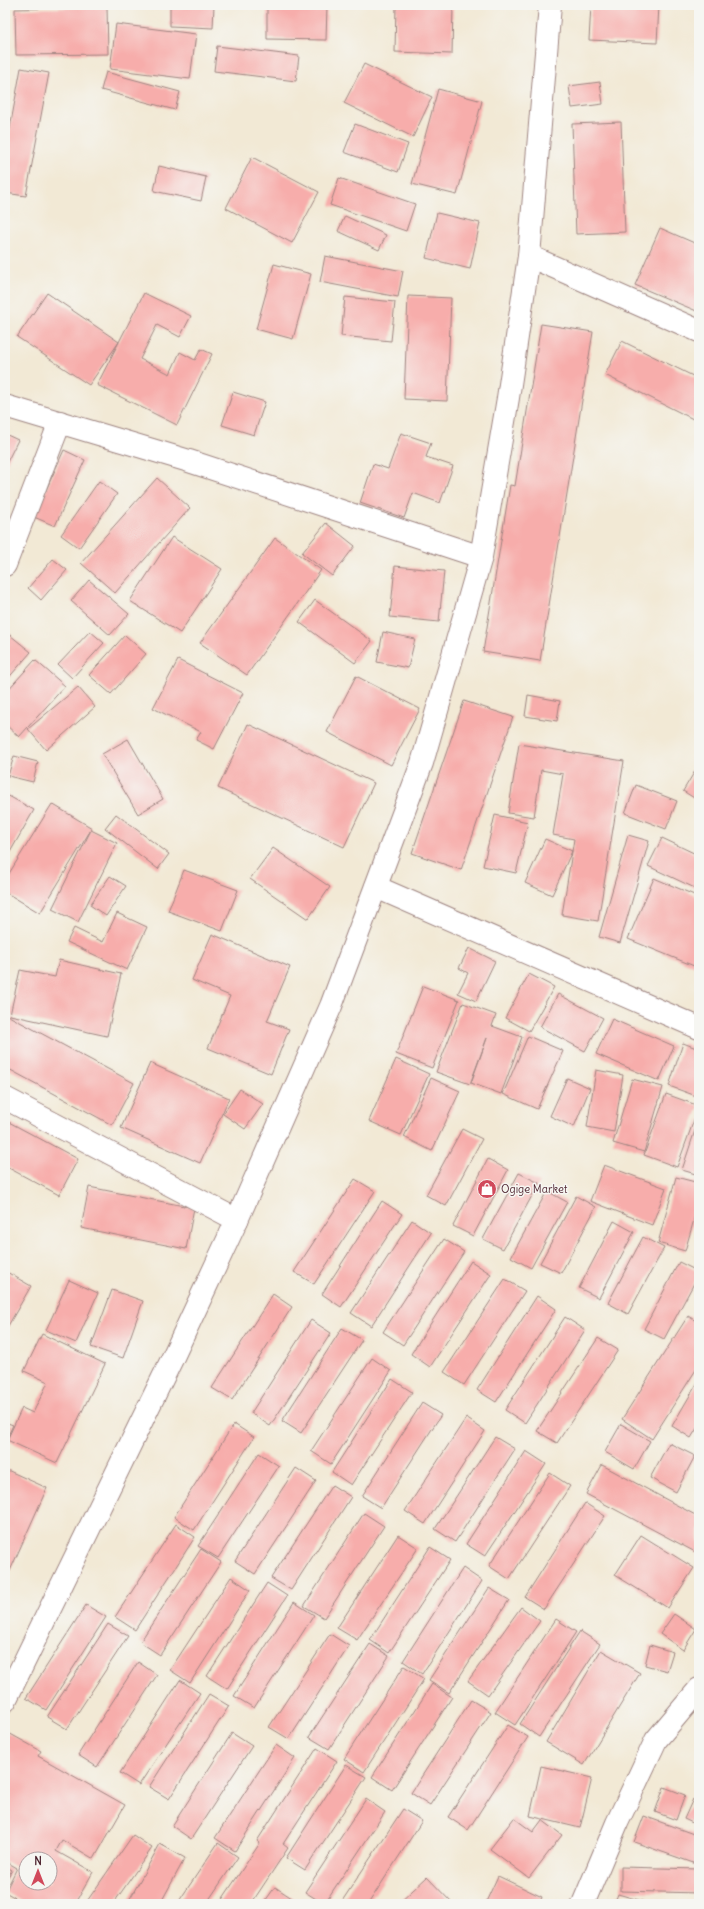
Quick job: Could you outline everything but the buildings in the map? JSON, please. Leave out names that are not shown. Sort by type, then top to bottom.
[{"type":"street","points":[[6,1699],[173,1357],[237,1220],[331,1006],[422,763],[481,556],[529,256],[550,5]]},
{"type":"street","points":[[529,256],[699,331]]},
{"type":"street","points":[[5,406],[189,461],[481,556]]},
{"type":"street","points":[[5,565],[60,422]]},
{"type":"street","points":[[376,887],[699,1028]]},
{"type":"street","points":[[5,1098],[237,1220]]},
{"type":"street","points":[[583,1904],[617,1823],[656,1740],[699,1689]]},
{"type":"place","name":"Ogige Market","points":[[487,1189]]}]
